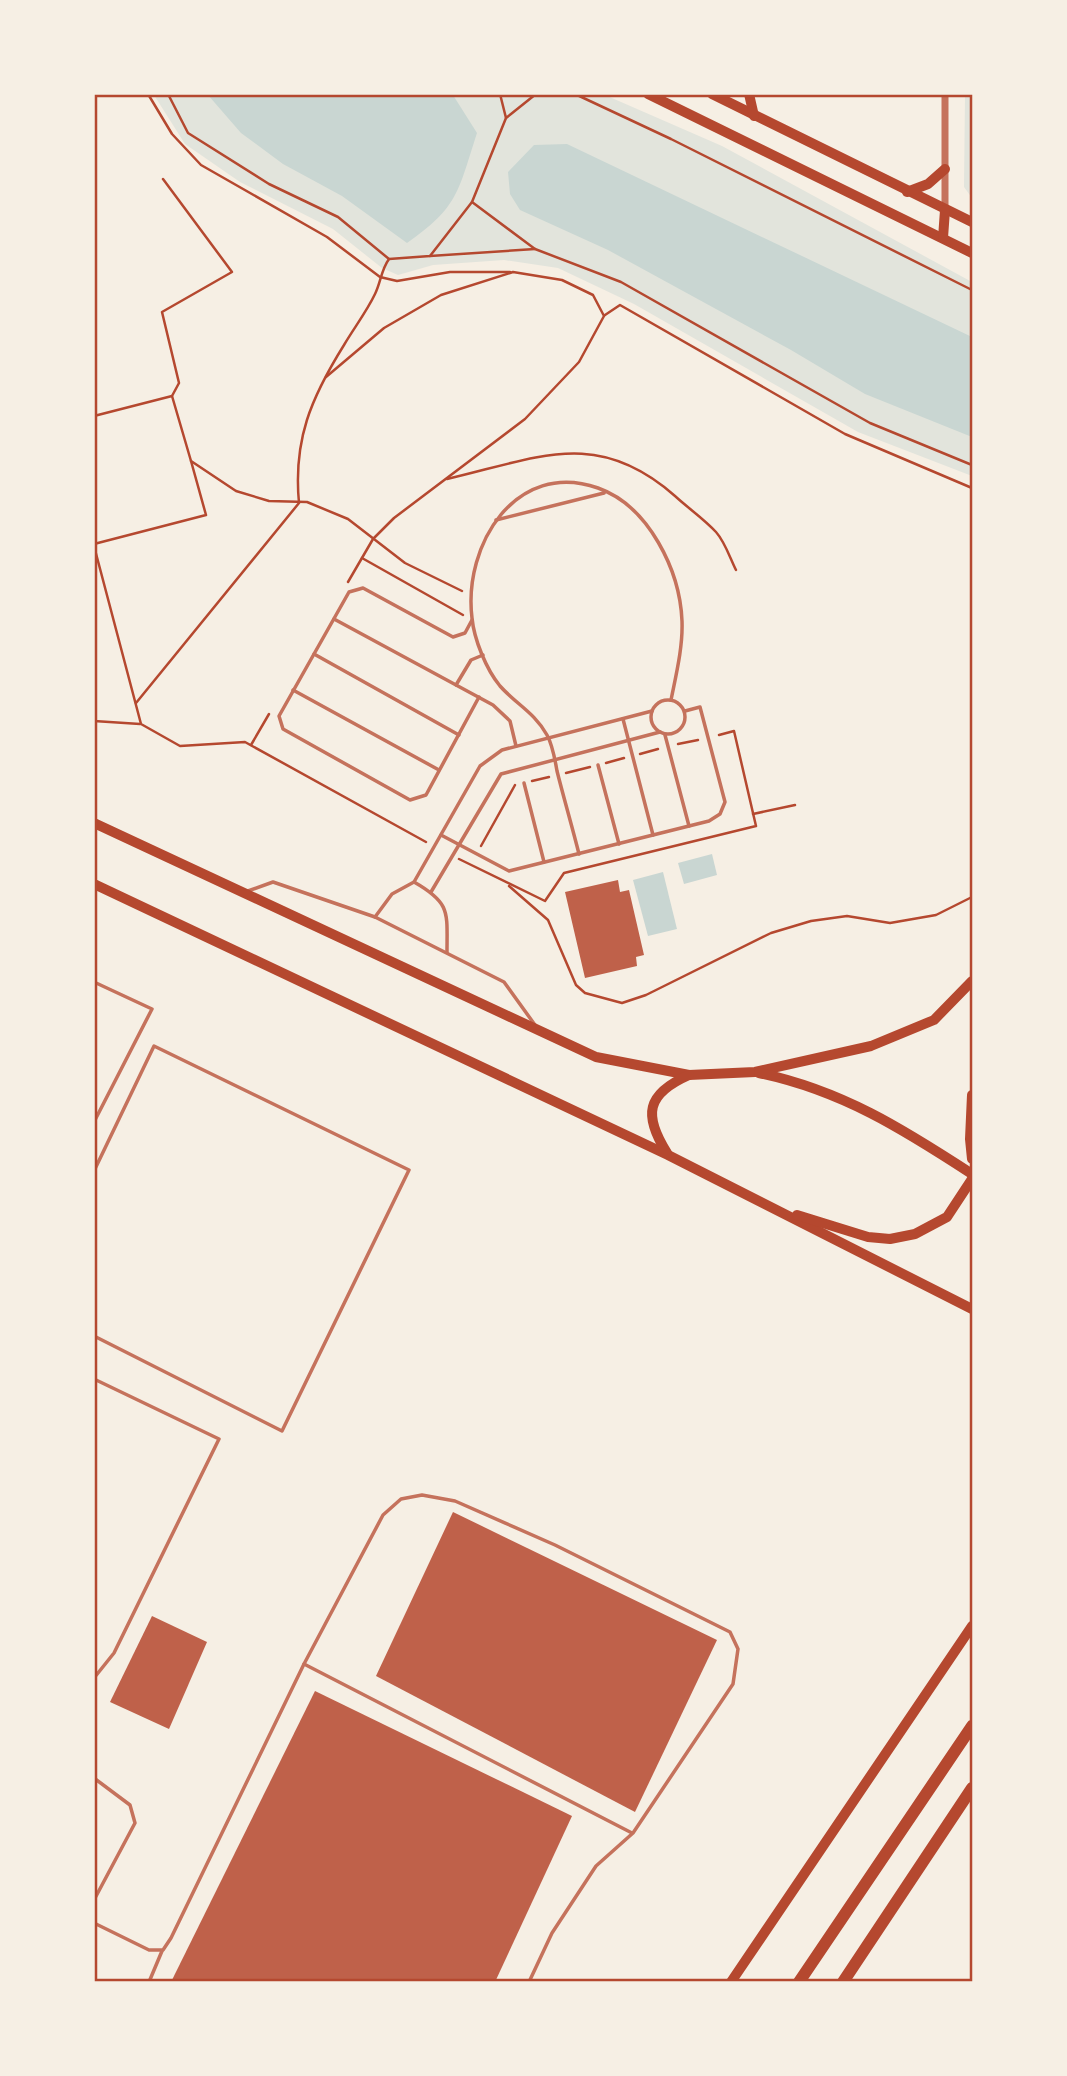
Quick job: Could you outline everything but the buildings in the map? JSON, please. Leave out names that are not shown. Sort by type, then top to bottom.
[{"type":"highway","points":[[799,1982],[972,1726]]},
{"type":"highway","points":[[843,1982],[972,1788]]},
{"type":"highway","points":[[948,1824],[972,1795]]},
{"type":"main road","points":[[648,94],[972,253]]},
{"type":"main road","points":[[712,94],[972,222]]},
{"type":"main road","points":[[749,94],[754,116]]},
{"type":"main road","points":[[907,191],[928,184],[945,169]]},
{"type":"main road","points":[[943,238],[945,211]]},
{"type":"main road","points":[[94,823],[596,1056],[689,1075],[755,1072],[871,1046],[934,1020],[972,981]]},
{"type":"main road","points":[[94,884],[667,1154],[972,1309]]},
{"type":"main road","points":[[755,1072],[827,1091],[896,1124],[972,1177],[947,1217],[915,1234],[890,1239],[846,1232],[761,1202]]},
{"type":"main road","points":[[667,1154],[651,1122],[651,1108],[669,1084],[689,1075]]},
{"type":"main road","points":[[972,1095],[972,1159]]},
{"type":"main road","points":[[731,1982],[972,1626]]},
{"type":"street","points":[[945,94],[945,211]]},
{"type":"lane","points":[[579,853],[549,738],[534,714],[500,685],[483,654],[472,620],[471,594],[475,565],[485,536],[504,509],[532,490],[565,483],[607,492],[648,528],[665,555],[677,586],[682,622],[671,700]]},
{"type":"lane","points":[[495,520],[607,492]]},
{"type":"lane","points":[[472,620],[465,633],[453,637],[363,588],[349,592],[279,716],[283,729],[410,800],[426,795],[479,697]]},
{"type":"lane","points":[[334,619],[479,697],[510,721],[516,746]]},
{"type":"lane","points":[[314,654],[459,735]]},
{"type":"lane","points":[[456,685],[471,660],[483,654]]},
{"type":"lane","points":[[293,690],[440,771]]},
{"type":"lane","points":[[374,917],[392,894],[414,882],[480,766],[502,750],[652,711],[660,702],[671,700],[685,711],[700,708],[725,802],[720,814],[709,821],[509,871],[441,835]]},
{"type":"lane","points":[[652,711],[652,723],[665,734],[682,729],[685,711]]},
{"type":"lane","points":[[623,719],[653,835]]},
{"type":"lane","points":[[431,892],[501,774],[660,732]]},
{"type":"lane","points":[[665,734],[689,826]]},
{"type":"lane","points":[[598,765],[619,844]]},
{"type":"lane","points":[[524,783],[544,862]]},
{"type":"lane","points":[[242,894],[272,882],[374,917],[504,982],[514,992],[536,1027]]},
{"type":"lane","points":[[414,882],[443,903],[447,914],[447,952]]},
{"type":"lane","points":[[94,982],[152,1009],[94,1122]]},
{"type":"lane","points":[[94,1171],[154,1046],[409,1170],[282,1431],[94,1336]]},
{"type":"lane","points":[[94,1379],[219,1440],[114,1653],[94,1678]]},
{"type":"lane","points":[[149,1982],[304,1664],[383,1515],[401,1499],[422,1494],[456,1501],[555,1545],[730,1632],[738,1649],[733,1684],[633,1833],[596,1866],[552,1933],[529,1982]]},
{"type":"lane","points":[[304,1664],[633,1833]]},
{"type":"lane","points":[[94,1778],[130,1805],[135,1823],[94,1900]]},
{"type":"lane","points":[[94,1923],[149,1950],[163,1950]]},
{"type":"path","points":[[148,94],[172,134],[201,165],[327,237],[380,276],[397,281],[450,272],[513,272],[562,280],[593,295],[604,316]]},
{"type":"path","points":[[169,94],[188,133],[269,184],[338,217],[389,259],[535,249]]},
{"type":"path","points":[[500,94],[506,118]]},
{"type":"path","points":[[430,256],[472,202],[506,118],[536,94]]},
{"type":"path","points":[[575,94],[671,139],[972,290]]},
{"type":"path","points":[[141,724],[94,545],[206,515],[172,396],[179,383],[162,313],[232,272],[163,179]]},
{"type":"path","points":[[472,202],[535,249],[621,282],[870,423],[972,465]]},
{"type":"path","points":[[135,705],[299,503],[295,467],[307,417],[326,377],[375,293],[389,259]]},
{"type":"path","points":[[326,377],[384,328],[441,295],[513,272]]},
{"type":"path","points":[[373,539],[394,518],[525,419],[579,362],[604,316],[620,305],[845,434],[972,488]]},
{"type":"path","points":[[94,416],[172,396]]},
{"type":"path","points":[[191,461],[236,491],[269,501],[307,502],[348,519],[405,563],[455,589],[471,594]]},
{"type":"path","points":[[362,558],[472,620]]},
{"type":"path","points":[[94,721],[141,724],[180,746],[219,746],[245,742],[434,846]]},
{"type":"path","points":[[754,814],[795,805]]},
{"type":"path","points":[[453,856],[472,866]]},
{"type":"path","points":[[503,881],[548,920],[576,985],[585,993],[622,1003],[646,995],[771,933],[811,921],[847,916],[890,923],[936,915],[972,897]]},
{"type":"shaded area","points":[[154,95],[605,95],[722,146],[972,282],[972,476],[858,432],[634,304],[558,268],[504,260],[433,265],[398,275],[382,268],[333,229],[240,182],[185,144]]},
{"type":"shaded area","points":[[208,95],[453,95],[477,133],[460,184],[447,208],[407,243],[342,196],[283,164],[241,133]]},
{"type":"shaded area","points":[[965,95],[972,95],[972,198],[964,187]]},
{"type":"shaded area","points":[[567,144],[972,337],[972,437],[865,394],[791,350],[608,250],[520,210],[510,194],[508,172],[534,145]]},
{"type":"shaded area","points":[[712,854],[717,875],[684,884],[678,863]]},
{"type":"shaded area","points":[[663,872],[677,929],[648,936],[633,880]]}]
